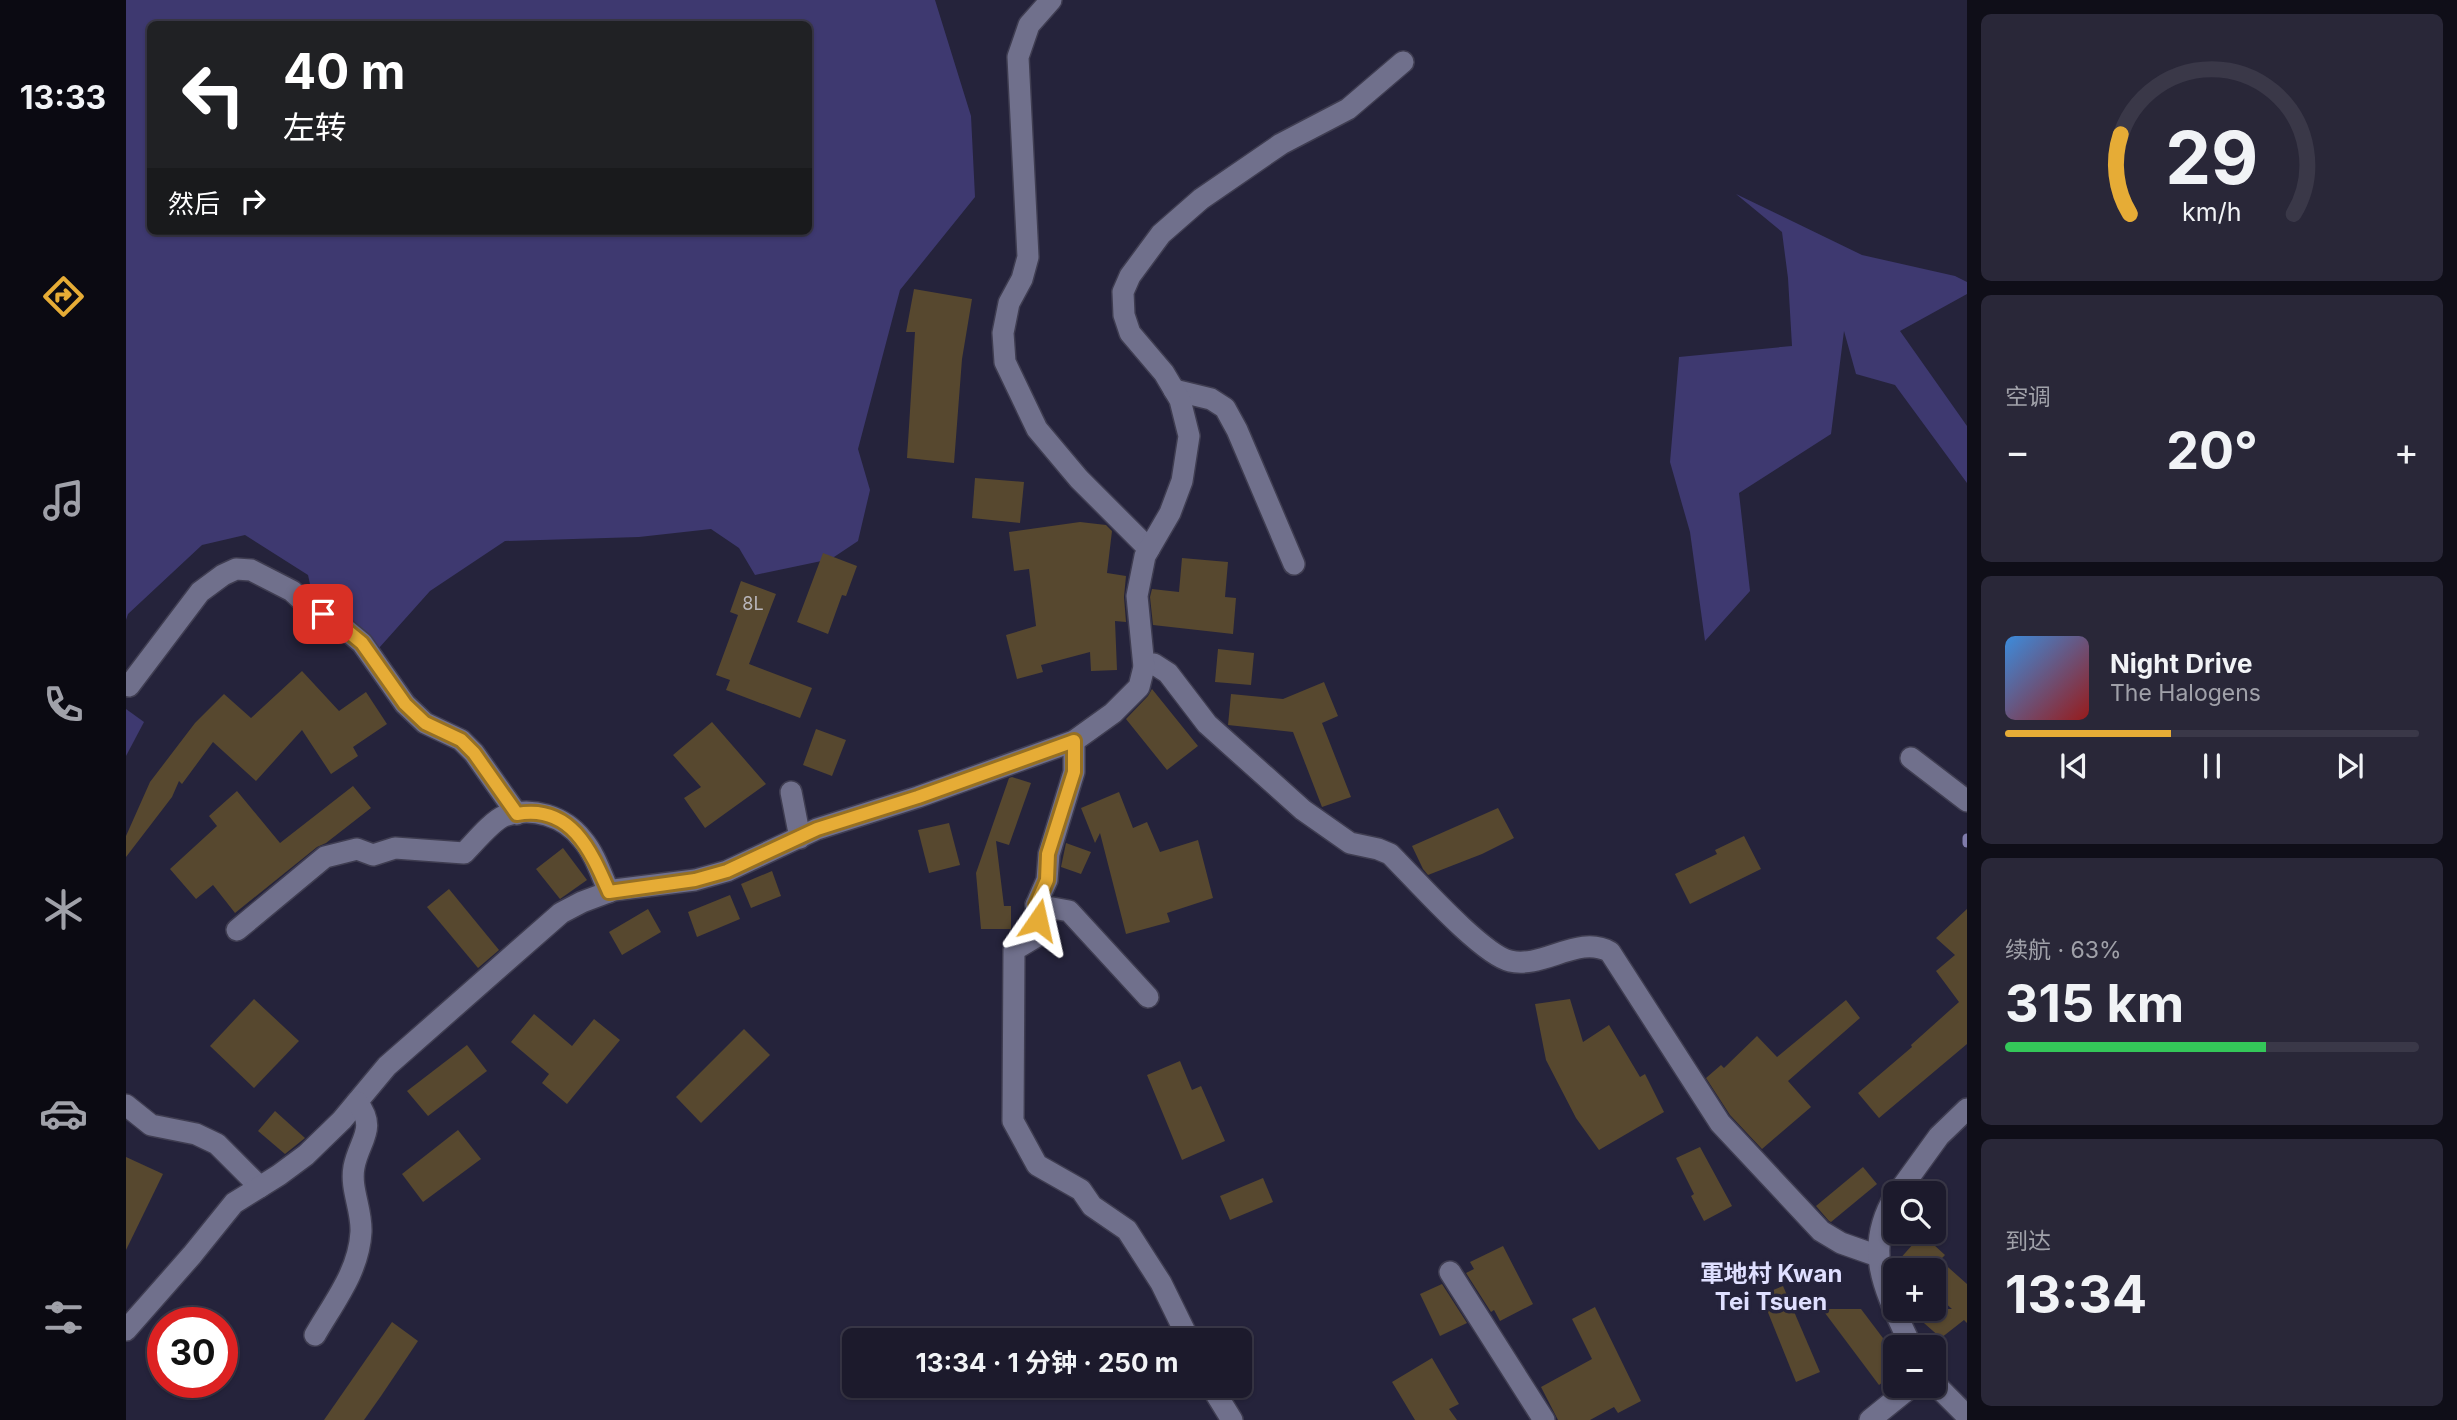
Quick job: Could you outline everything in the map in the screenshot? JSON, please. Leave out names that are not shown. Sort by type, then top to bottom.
[{"type":"street","points":[[1051,0],[1030,25],[1018,57],[1028,257],[1022,279],[1009,303],[1003,334],[1005,362],[1037,429],[1079,479],[1149,549]]},
{"type":"street","points":[[126,1330],[234,1203],[306,1155],[387,1066],[561,913],[609,892],[695,880],[727,871],[817,829],[918,797],[1074,741],[1114,713],[1139,687],[1144,667],[1137,596],[1145,556],[1170,513],[1182,481],[1189,436],[1180,400],[1164,373],[1130,332],[1124,315],[1123,292],[1130,276],[1161,234],[1200,199],[1281,144],[1348,109],[1403,62]]},
{"type":"street","points":[[1174,390],[1211,399],[1225,408],[1294,564]]},
{"type":"street","points":[[129,686],[200,592],[236,569],[251,570],[292,591],[307,605],[339,624],[362,643],[405,704],[425,723],[461,740],[474,753],[517,814]]},
{"type":"street","points":[[1144,667],[1154,664],[1168,673],[1208,724],[1303,810],[1350,843],[1390,854],[1485,949],[1509,961],[1528,962],[1578,948],[1601,947],[1610,951],[1720,1123],[1822,1231],[1840,1243],[1878,1256]]},
{"type":"street","points":[[1074,741],[1074,772],[1048,854],[1047,880],[1036,905],[1040,934],[1014,950],[1013,1121],[1037,1165],[1081,1190],[1092,1206],[1127,1230],[1143,1251],[1183,1328]]},
{"type":"street","points":[[1911,758],[1967,801]]},
{"type":"street","points":[[791,792],[800,838]]},
{"type":"street","points":[[237,930],[326,857],[357,849],[373,855],[395,848],[464,853],[502,817],[531,811],[567,824],[582,838],[593,854],[609,892]]},
{"type":"street","points":[[1036,905],[1069,911],[1148,997]]},
{"type":"street","points":[[315,1335],[356,1265],[361,1231],[359,1203],[353,1188],[354,1167],[368,1129],[365,1113],[357,1102]]},
{"type":"street","points":[[126,1105],[151,1125],[196,1133],[217,1144],[235,1159],[260,1187]]},
{"type":"street","points":[[1906,1181],[1939,1136],[1967,1109]]},
{"type":"street","points":[[1883,1222],[1878,1256],[1888,1297],[1906,1335]]},
{"type":"street","points":[[1450,1272],[1544,1420]]},
{"type":"street","points":[[1946,1395],[1967,1416]]},
{"type":"street","points":[[1218,1398],[1232,1420]]},
{"type":"street","points":[[1870,1420],[1897,1398]]},
{"type":"shaded area","points":[[126,0],[935,0],[971,116],[975,197],[900,290],[858,449],[870,490],[858,541],[831,559],[755,575],[739,548],[711,529],[639,537],[505,541],[430,591],[379,648],[317,616],[308,575],[245,535],[202,545],[128,614],[126,620]]},
{"type":"shaded area","points":[[1736,194],[1862,255],[1955,276],[1967,282],[1967,294],[1900,331],[1967,426],[1967,483],[1895,385],[1856,374],[1844,331],[1831,434],[1739,493],[1750,591],[1705,641],[1690,532],[1670,462],[1679,357],[1792,346],[1782,232]]},
{"type":"shaded area","points":[[126,709],[144,722],[126,756]]},
{"type":"building","points":[[914,289],[972,299],[962,359],[954,463],[907,458],[915,332],[906,332]]},
{"type":"building","points":[[975,478],[1024,482],[1020,523],[972,518]]},
{"type":"building","points":[[1080,522],[1106,525],[1112,531],[1107,573],[1126,576],[1126,622],[1115,621],[1117,670],[1091,671],[1090,652],[1041,665],[1043,672],[1017,679],[1006,635],[1036,626],[1029,569],[1014,571],[1009,532]]},
{"type":"building","points":[[823,553],[857,566],[846,596],[842,595],[828,634],[797,622]]},
{"type":"building","points":[[1182,558],[1228,562],[1225,597],[1236,598],[1233,634],[1153,625],[1150,597],[1152,589],[1179,592]]},
{"type":"building","points":[[741,581],[776,594],[749,664],[812,688],[800,718],[726,690],[730,680],[716,675],[738,615],[730,612]]},
{"type":"building","points":[[1218,649],[1254,653],[1251,685],[1215,682]]},
{"type":"building","points":[[302,671],[339,711],[366,692],[387,724],[353,747],[358,756],[331,774],[302,730],[256,781],[213,742],[182,784],[179,781],[172,797],[126,857],[126,836],[150,782],[195,723],[224,694],[251,718]]},
{"type":"building","points":[[1324,682],[1338,716],[1322,723],[1351,797],[1322,807],[1293,732],[1228,725],[1231,694],[1283,699]]},
{"type":"building","points":[[1152,689],[1198,746],[1167,770],[1126,719]]},
{"type":"building","points":[[712,722],[766,784],[705,828],[684,798],[701,787],[673,755]]},
{"type":"building","points":[[816,729],[846,740],[832,776],[803,765]]},
{"type":"building","points":[[1009,778],[1031,783],[1009,845],[996,841],[1004,906],[1011,906],[1011,929],[981,929],[976,873]]},
{"type":"building","points":[[353,786],[371,808],[317,847],[235,913],[213,885],[196,899],[170,869],[217,826],[209,816],[237,791],[280,843]]},
{"type":"building","points":[[1119,792],[1133,828],[1147,822],[1160,852],[1198,840],[1213,898],[1167,913],[1170,922],[1126,934],[1100,833],[1095,843],[1081,808]]},
{"type":"building","points":[[1498,808],[1514,838],[1428,875],[1412,846]]},
{"type":"building","points":[[949,823],[960,865],[929,873],[918,830]]},
{"type":"building","points":[[1744,836],[1761,869],[1690,904],[1675,874],[1717,854],[1715,850]]},
{"type":"building","points":[[1066,843],[1091,852],[1081,874],[1061,867]]},
{"type":"building","points":[[563,848],[587,880],[560,899],[536,869]]},
{"type":"building","points":[[772,871],[781,896],[751,908],[741,884]]},
{"type":"building","points":[[449,889],[499,950],[478,968],[427,907]]},
{"type":"building","points":[[730,895],[740,919],[697,937],[688,912]]},
{"type":"building","points":[[648,909],[661,932],[622,955],[609,932]]},
{"type":"building","points":[[1967,909],[1967,1044],[1879,1118],[1858,1093],[1959,1002],[1936,971],[1955,955],[1936,938]]},
{"type":"building","points":[[254,999],[299,1041],[254,1088],[210,1046]]},
{"type":"building","points":[[1570,999],[1583,1042],[1609,1025],[1640,1077],[1645,1074],[1664,1112],[1599,1150],[1576,1118],[1546,1060],[1535,1004]]},
{"type":"building","points":[[1846,1000],[1860,1018],[1788,1081],[1811,1107],[1762,1149],[1730,1115],[1706,1078],[1721,1065],[1724,1068],[1757,1036],[1777,1057]]},
{"type":"building","points":[[534,1014],[572,1046],[594,1019],[620,1040],[567,1104],[542,1083],[549,1074],[511,1042]]},
{"type":"building","points":[[744,1029],[770,1055],[701,1123],[676,1097]]},
{"type":"building","points":[[467,1045],[487,1071],[428,1116],[407,1091]]},
{"type":"building","points":[[1180,1061],[1192,1090],[1201,1086],[1225,1141],[1182,1160],[1147,1075]]},
{"type":"building","points":[[275,1111],[305,1138],[285,1154],[258,1131]]},
{"type":"building","points":[[458,1130],[481,1159],[423,1202],[402,1174]]},
{"type":"building","points":[[1700,1147],[1732,1206],[1704,1221],[1676,1158]]},
{"type":"building","points":[[126,1157],[163,1174],[126,1250]]},
{"type":"building","points":[[1863,1167],[1877,1184],[1829,1221],[1816,1206]]},
{"type":"building","points":[[1263,1178],[1273,1202],[1230,1220],[1220,1196]]},
{"type":"building","points":[[1913,1244],[1933,1244],[1945,1255],[1942,1258],[1901,1258]]},
{"type":"building","points":[[1503,1246],[1533,1304],[1500,1321],[1494,1310],[1491,1312],[1466,1273],[1474,1269],[1470,1262]]},
{"type":"building","points":[[1946,1265],[1967,1284],[1967,1323],[1964,1320],[1945,1335],[1938,1335],[1922,1321],[1946,1321],[1946,1309],[1952,1309],[1946,1304]]},
{"type":"building","points":[[1442,1284],[1467,1323],[1440,1336],[1420,1294]]},
{"type":"building","points":[[1783,1286],[1820,1372],[1796,1382],[1761,1295]]},
{"type":"building","points":[[1595,1307],[1641,1401],[1618,1413],[1614,1407],[1590,1420],[1558,1420],[1541,1387],[1592,1359],[1572,1319]]},
{"type":"building","points":[[1822,1309],[1861,1309],[1883,1338],[1883,1382],[1879,1385]]},
{"type":"building","points":[[392,1322],[418,1341],[381,1396],[364,1420],[324,1420]]},
{"type":"building","points":[[1432,1358],[1459,1404],[1449,1409],[1457,1420],[1415,1420],[1392,1382]]},
{"type":"waterway","points":[[1967,838],[1967,843]]},
{"type":"district","name":"軍地村 Kwan Tei Tsuen","points":[[1771,1287]]},
{"type":"route","points":[[323,614],[362,643],[405,704],[425,723],[461,740],[474,753],[517,814],[531,811],[548,816],[567,824],[582,838],[593,854],[609,892],[695,880],[727,871],[817,829],[918,797],[1074,741],[1074,772],[1048,854],[1047,880],[1036,905],[1038,920]]}]
